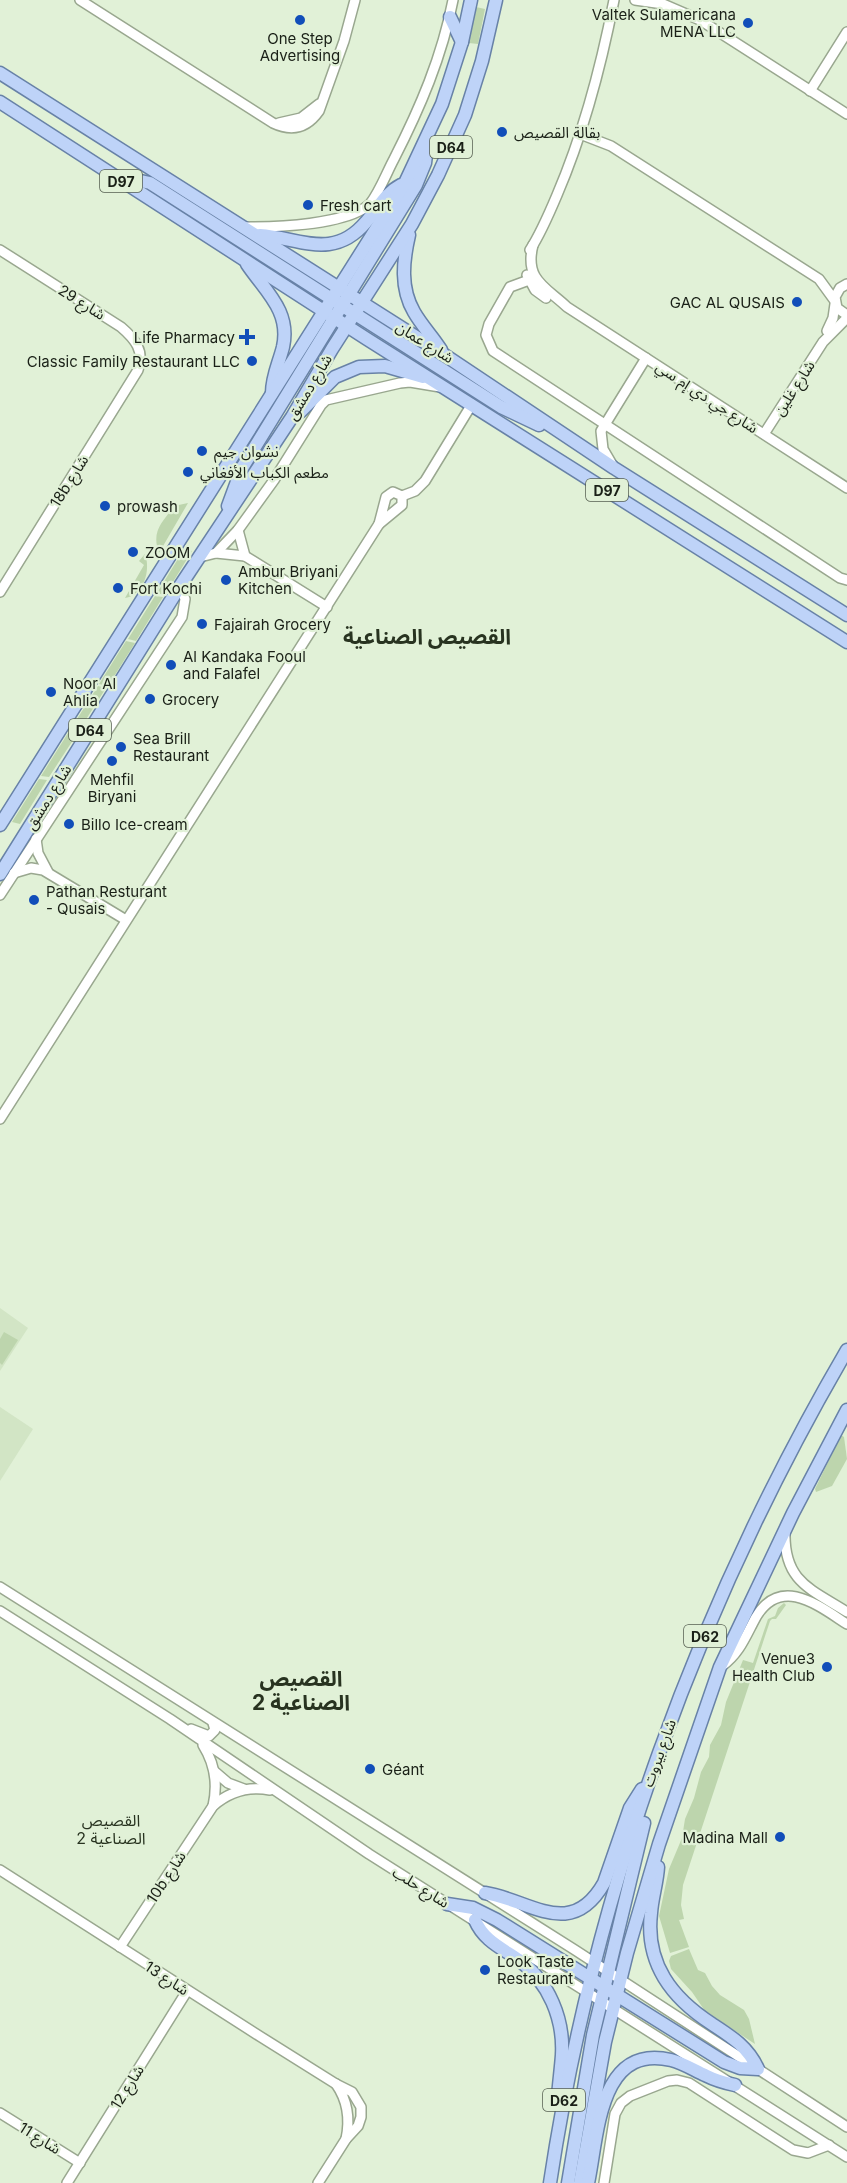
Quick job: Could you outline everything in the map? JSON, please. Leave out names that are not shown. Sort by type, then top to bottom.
[{"type":"main road","name":"شارع دمشق","points":[[0,825],[272,395],[345,292],[405,183],[442,104],[462,42],[471,0]]},
{"type":"main road","name":"شارع دمشق","points":[[0,874],[180,586],[292,417],[412,224],[438,175],[465,115],[482,61],[496,0]]},
{"type":"main road","points":[[450,17],[462,42]]},
{"type":"main road","name":"شارع عمان","points":[[0,73],[443,354],[614,468],[847,615]]},
{"type":"main road","name":"شارع عمان","points":[[0,102],[244,258],[334,309],[347,326],[847,642]]},
{"type":"main road","points":[[345,292],[420,178],[426,155],[427,138]]},
{"type":"main road","points":[[120,180],[150,183],[334,309],[354,314],[501,407],[524,419],[555,429]]},
{"type":"main road","points":[[257,235],[308,245],[326,245],[340,241],[362,226],[386,195],[405,183]]},
{"type":"main road","points":[[412,224],[404,261],[405,292],[414,313],[443,354]]},
{"type":"main road","points":[[244,258],[272,296],[283,318],[284,342],[274,373],[272,395]]},
{"type":"main road","points":[[226,516],[232,491],[242,468],[334,309]]},
{"type":"main road","points":[[292,417],[303,410],[335,377],[359,367],[385,366],[412,375],[429,377]]},
{"type":"main road","name":"شارع بيروت","points":[[550,2183],[561,2113],[592,1978],[647,1784],[683,1688],[738,1563],[798,1439],[847,1350]]},
{"type":"main road","name":"شارع بيروت","points":[[580,2183],[605,2042],[617,1994],[659,1844],[720,1667],[785,1529],[847,1410]]},
{"type":"main road","points":[[485,1893],[507,1898],[541,1912],[568,1912],[585,1905],[599,1892],[604,1883],[630,1808],[647,1784]]},
{"type":"main road","points":[[568,2183],[593,2035],[646,1812],[647,1784]]},
{"type":"main road","points":[[659,1844],[658,1873],[650,1924],[652,1947],[657,1964],[663,1977],[679,1999],[697,2014],[738,2040],[750,2053],[758,2068]]},
{"type":"main road","points":[[447,1904],[461,1905],[484,1913],[724,2062],[741,2067],[758,2068]]},
{"type":"main road","points":[[475,1920],[487,1938],[532,1971],[554,2005],[562,2043],[558,2097],[561,2113]]},
{"type":"main road","points":[[588,2183],[605,2097],[616,2077],[629,2066],[651,2059],[672,2060],[707,2077],[735,2085]]},
{"type":"street","points":[[80,0],[273,123],[283,123],[301,118],[322,101],[344,41],[355,0]]},
{"type":"street","points":[[244,227],[301,226],[358,212],[370,204],[422,102],[435,68],[453,0]]},
{"type":"street","name":"شارع جي دي إم سي","points":[[567,307],[540,294],[529,279],[526,262],[562,182],[580,134],[601,63],[614,0]]},
{"type":"street","points":[[635,0],[650,1],[700,20],[847,114]]},
{"type":"street","points":[[810,91],[847,32]]},
{"type":"street","points":[[580,134],[611,146],[819,279],[847,284]]},
{"type":"street","name":"شارع جي دي إم سي","points":[[533,245],[531,260],[537,281],[547,292],[847,488]]},
{"type":"street","name":"شارع 29","points":[[0,250],[126,331],[140,351],[138,370]]},
{"type":"street","points":[[529,279],[516,284],[508,291],[487,329],[489,346],[497,355],[840,578],[847,580]]},
{"type":"street","points":[[819,279],[835,302]]},
{"type":"street","name":"شارع غلين","points":[[823,342],[833,318],[837,290],[847,284]]},
{"type":"street","name":"شارع غلين","points":[[764,434],[823,342],[847,316],[840,311],[835,302]]},
{"type":"street","points":[[614,468],[601,441],[604,424],[646,358]]},
{"type":"street","name":"18b شارع","points":[[0,592],[138,370]]},
{"type":"street","points":[[216,553],[238,530],[274,480],[326,400],[410,382],[446,388]]},
{"type":"street","points":[[0,1119],[379,524],[386,497],[393,492],[402,495],[415,491],[425,482],[472,404]]},
{"type":"street","points":[[379,524],[400,508],[403,502],[402,495]]},
{"type":"street","points":[[238,530],[245,556]]},
{"type":"street","points":[[200,557],[216,553],[245,556],[327,607]]},
{"type":"street","points":[[0,895],[182,617],[185,599],[180,586]]},
{"type":"street","points":[[0,810],[14,802]]},
{"type":"street","points":[[36,839],[38,854],[48,872]]},
{"type":"street","points":[[14,873],[31,868],[48,872],[126,920]]},
{"type":"street","points":[[785,1529],[787,1558],[796,1576],[803,1584],[847,1612]]},
{"type":"street","name":"شارع حلب","points":[[0,1587],[596,1963],[847,2127]]},
{"type":"street","points":[[720,1667],[740,1648],[761,1610],[784,1596],[802,1597],[847,1624]]},
{"type":"street","name":"شارع حلب","points":[[0,1611],[170,1719],[202,1743],[447,1904],[847,2157]]},
{"type":"street","points":[[170,1719],[206,1736],[213,1733],[215,1728],[213,1723]]},
{"type":"street","points":[[202,1743],[208,1751],[214,1771],[216,1789],[213,1806]]},
{"type":"street","points":[[214,1771],[228,1783],[244,1790]]},
{"type":"street","name":"10b شارع","points":[[120,1947],[213,1806],[227,1796],[244,1790],[274,1790]]},
{"type":"street","name":"شارع 13","points":[[0,1870],[187,1991],[336,2084],[347,2088],[357,2098],[361,2107],[361,2117],[358,2126],[346,2139]]},
{"type":"street","name":"شارع 12","points":[[67,2183],[187,1991]]},
{"type":"street","points":[[604,2183],[618,2108],[630,2096],[673,2080],[688,2083],[793,2150],[808,2153],[828,2145]]},
{"type":"street","points":[[318,2183],[346,2139],[348,2120],[345,2102],[336,2084]]},
{"type":"street","name":"شارع 11","points":[[0,2113],[80,2163]]},
{"type":"shaded area","points":[[476,7],[485,9],[478,44],[469,43]]},
{"type":"shaded area","points":[[188,503],[159,553],[156,539],[159,528],[174,506]]},
{"type":"shaded area","points":[[184,549],[192,551],[165,595],[157,593]]},
{"type":"shaded area","points":[[145,554],[147,567],[144,581],[137,592],[125,598],[144,565],[139,561]]},
{"type":"shaded area","points":[[155,596],[163,597],[136,641],[128,639]]},
{"type":"shaded area","points":[[126,641],[135,643],[108,686],[99,684]]},
{"type":"shaded area","points":[[98,686],[106,688],[78,732],[70,730]]},
{"type":"shaded area","points":[[68,733],[77,734],[49,777],[41,776]]},
{"type":"shaded area","points":[[39,779],[47,780],[20,824],[12,822]]},
{"type":"shaded area","points":[[0,1308],[28,1328],[0,1371]]},
{"type":"shaded area","points":[[4,1332],[18,1340],[2,1365],[0,1363],[0,1339]]},
{"type":"shaded area","points":[[0,1407],[33,1429],[0,1481]]},
{"type":"shaded area","points":[[841,1435],[844,1437],[847,1459],[832,1486],[816,1492],[815,1489]]},
{"type":"shaded area","points":[[784,1603],[786,1605],[776,1619],[770,1621],[683,1885],[681,1905],[684,1919],[679,1920],[689,1947],[670,1953],[659,1916],[669,1869],[682,1838],[685,1819],[701,1772],[709,1757],[710,1745],[721,1725],[726,1702],[743,1660],[753,1663],[768,1619],[775,1616],[778,1608]]},
{"type":"shaded area","points":[[689,1949],[698,1970],[705,1973],[720,1995],[744,2010],[749,2019],[755,2044],[705,2011],[692,1992],[671,1969],[669,1961],[671,1956]]},
{"type":"place","name":"One Step Advertising","points":[[300,20]]},
{"type":"place","name":"Valtek Sulamericana MENA LLC","points":[[748,23]]},
{"type":"place","name":"بقالة القصيص","points":[[502,132]]},
{"type":"place","name":"Fresh cart","points":[[308,205]]},
{"type":"place","name":"GAC AL QUSAIS","points":[[797,302]]},
{"type":"place","name":"Life Pharmacy","points":[[247,337]]},
{"type":"place","name":"Classic Family Restaurant LLC","points":[[252,361]]},
{"type":"place","name":"نشوان جيم","points":[[202,451]]},
{"type":"place","name":"مطعم الكباب الأفغاني","points":[[188,472]]},
{"type":"place","name":"prowash","points":[[105,506]]},
{"type":"place","name":"ZOOM","points":[[133,552]]},
{"type":"place","name":"Ambur Briyani Kitchen","points":[[226,580]]},
{"type":"place","name":"Fort Kochi","points":[[118,588]]},
{"type":"place","name":"Fajairah Grocery","points":[[202,624]]},
{"type":"place","name":"Al Kandaka Fooul and Falafel","points":[[171,665]]},
{"type":"place","name":"Noor Al Ahlia","points":[[51,692]]},
{"type":"place","name":"Grocery","points":[[150,699]]},
{"type":"place","name":"Sea Brill Restaurant","points":[[121,747]]},
{"type":"place","name":"Mehfil Biryani","points":[[112,761]]},
{"type":"place","name":"Billo Ice-cream","points":[[69,824]]},
{"type":"place","name":"Pathan Resturant - Qusais","points":[[34,900]]},
{"type":"place","name":"Venue3 Health Club","points":[[827,1667]]},
{"type":"place","name":"Géant","points":[[370,1769]]},
{"type":"place","name":"Madina Mall","points":[[780,1837]]},
{"type":"place","name":"Look Taste Restaurant","points":[[485,1970]]},
{"type":"district","name":"القصيص الصناعية","points":[[427,636]]},
{"type":"district","name":"القصيص الصناعية 2","points":[[301,1690]]},
{"type":"district","name":"القصيص الصناعية 2","points":[[111,1829]]}]
